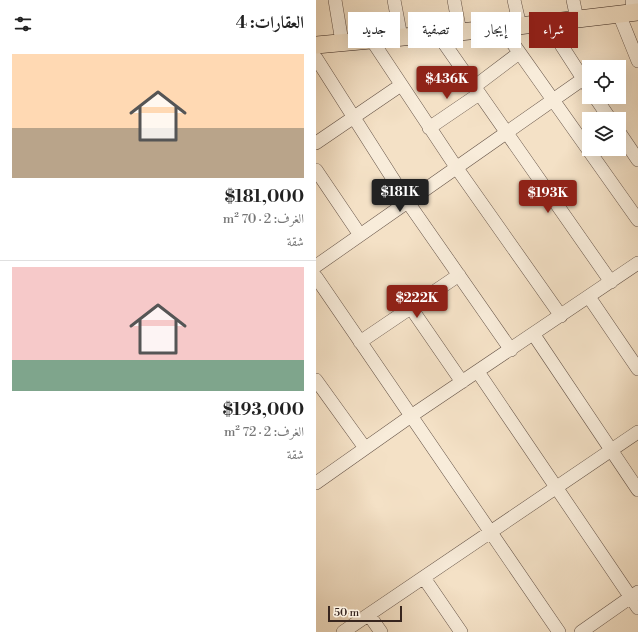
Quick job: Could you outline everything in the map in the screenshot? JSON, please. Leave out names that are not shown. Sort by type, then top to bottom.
[{"type":"main road","points":[[578,19],[631,10]]},
{"type":"main road","points":[[401,37],[408,36]]},
{"type":"main road","points":[[316,45],[348,41]]},
{"type":"street","points":[[335,0],[342,42]]},
{"type":"street","points":[[394,0],[401,37]]},
{"type":"street","points":[[454,0],[456,12]]},
{"type":"street","points":[[514,0],[517,12]]},
{"type":"street","points":[[573,0],[576,12]]},
{"type":"street","points":[[631,10],[638,61]]},
{"type":"street","points":[[377,48],[456,168],[561,316]]},
{"type":"street","points":[[448,48],[611,282]]},
{"type":"street","points":[[516,48],[638,220]]},
{"type":"street","points":[[564,48],[582,77]]},
{"type":"street","points":[[429,128],[477,90],[519,53]]},
{"type":"street","points":[[316,58],[407,201],[511,350]]},
{"type":"street","points":[[316,143],[401,85]]},
{"type":"street","points":[[316,266],[552,100],[582,85]]},
{"type":"street","points":[[626,142],[638,160]]},
{"type":"street","points":[[316,170],[360,235]]},
{"type":"street","points":[[316,482],[411,416],[638,264]]},
{"type":"street","points":[[360,342],[459,275]]},
{"type":"street","points":[[316,277],[559,632]]},
{"type":"street","points":[[589,297],[638,369]]},
{"type":"street","points":[[411,308],[462,382]]},
{"type":"street","points":[[534,335],[638,490]]},
{"type":"street","points":[[478,372],[636,599],[581,632]]},
{"type":"street","points":[[316,380],[365,448]]},
{"type":"street","points":[[343,632],[638,432]]},
{"type":"street","points":[[424,578],[461,632]]},
{"type":"street","points":[[369,615],[381,632]]}]
